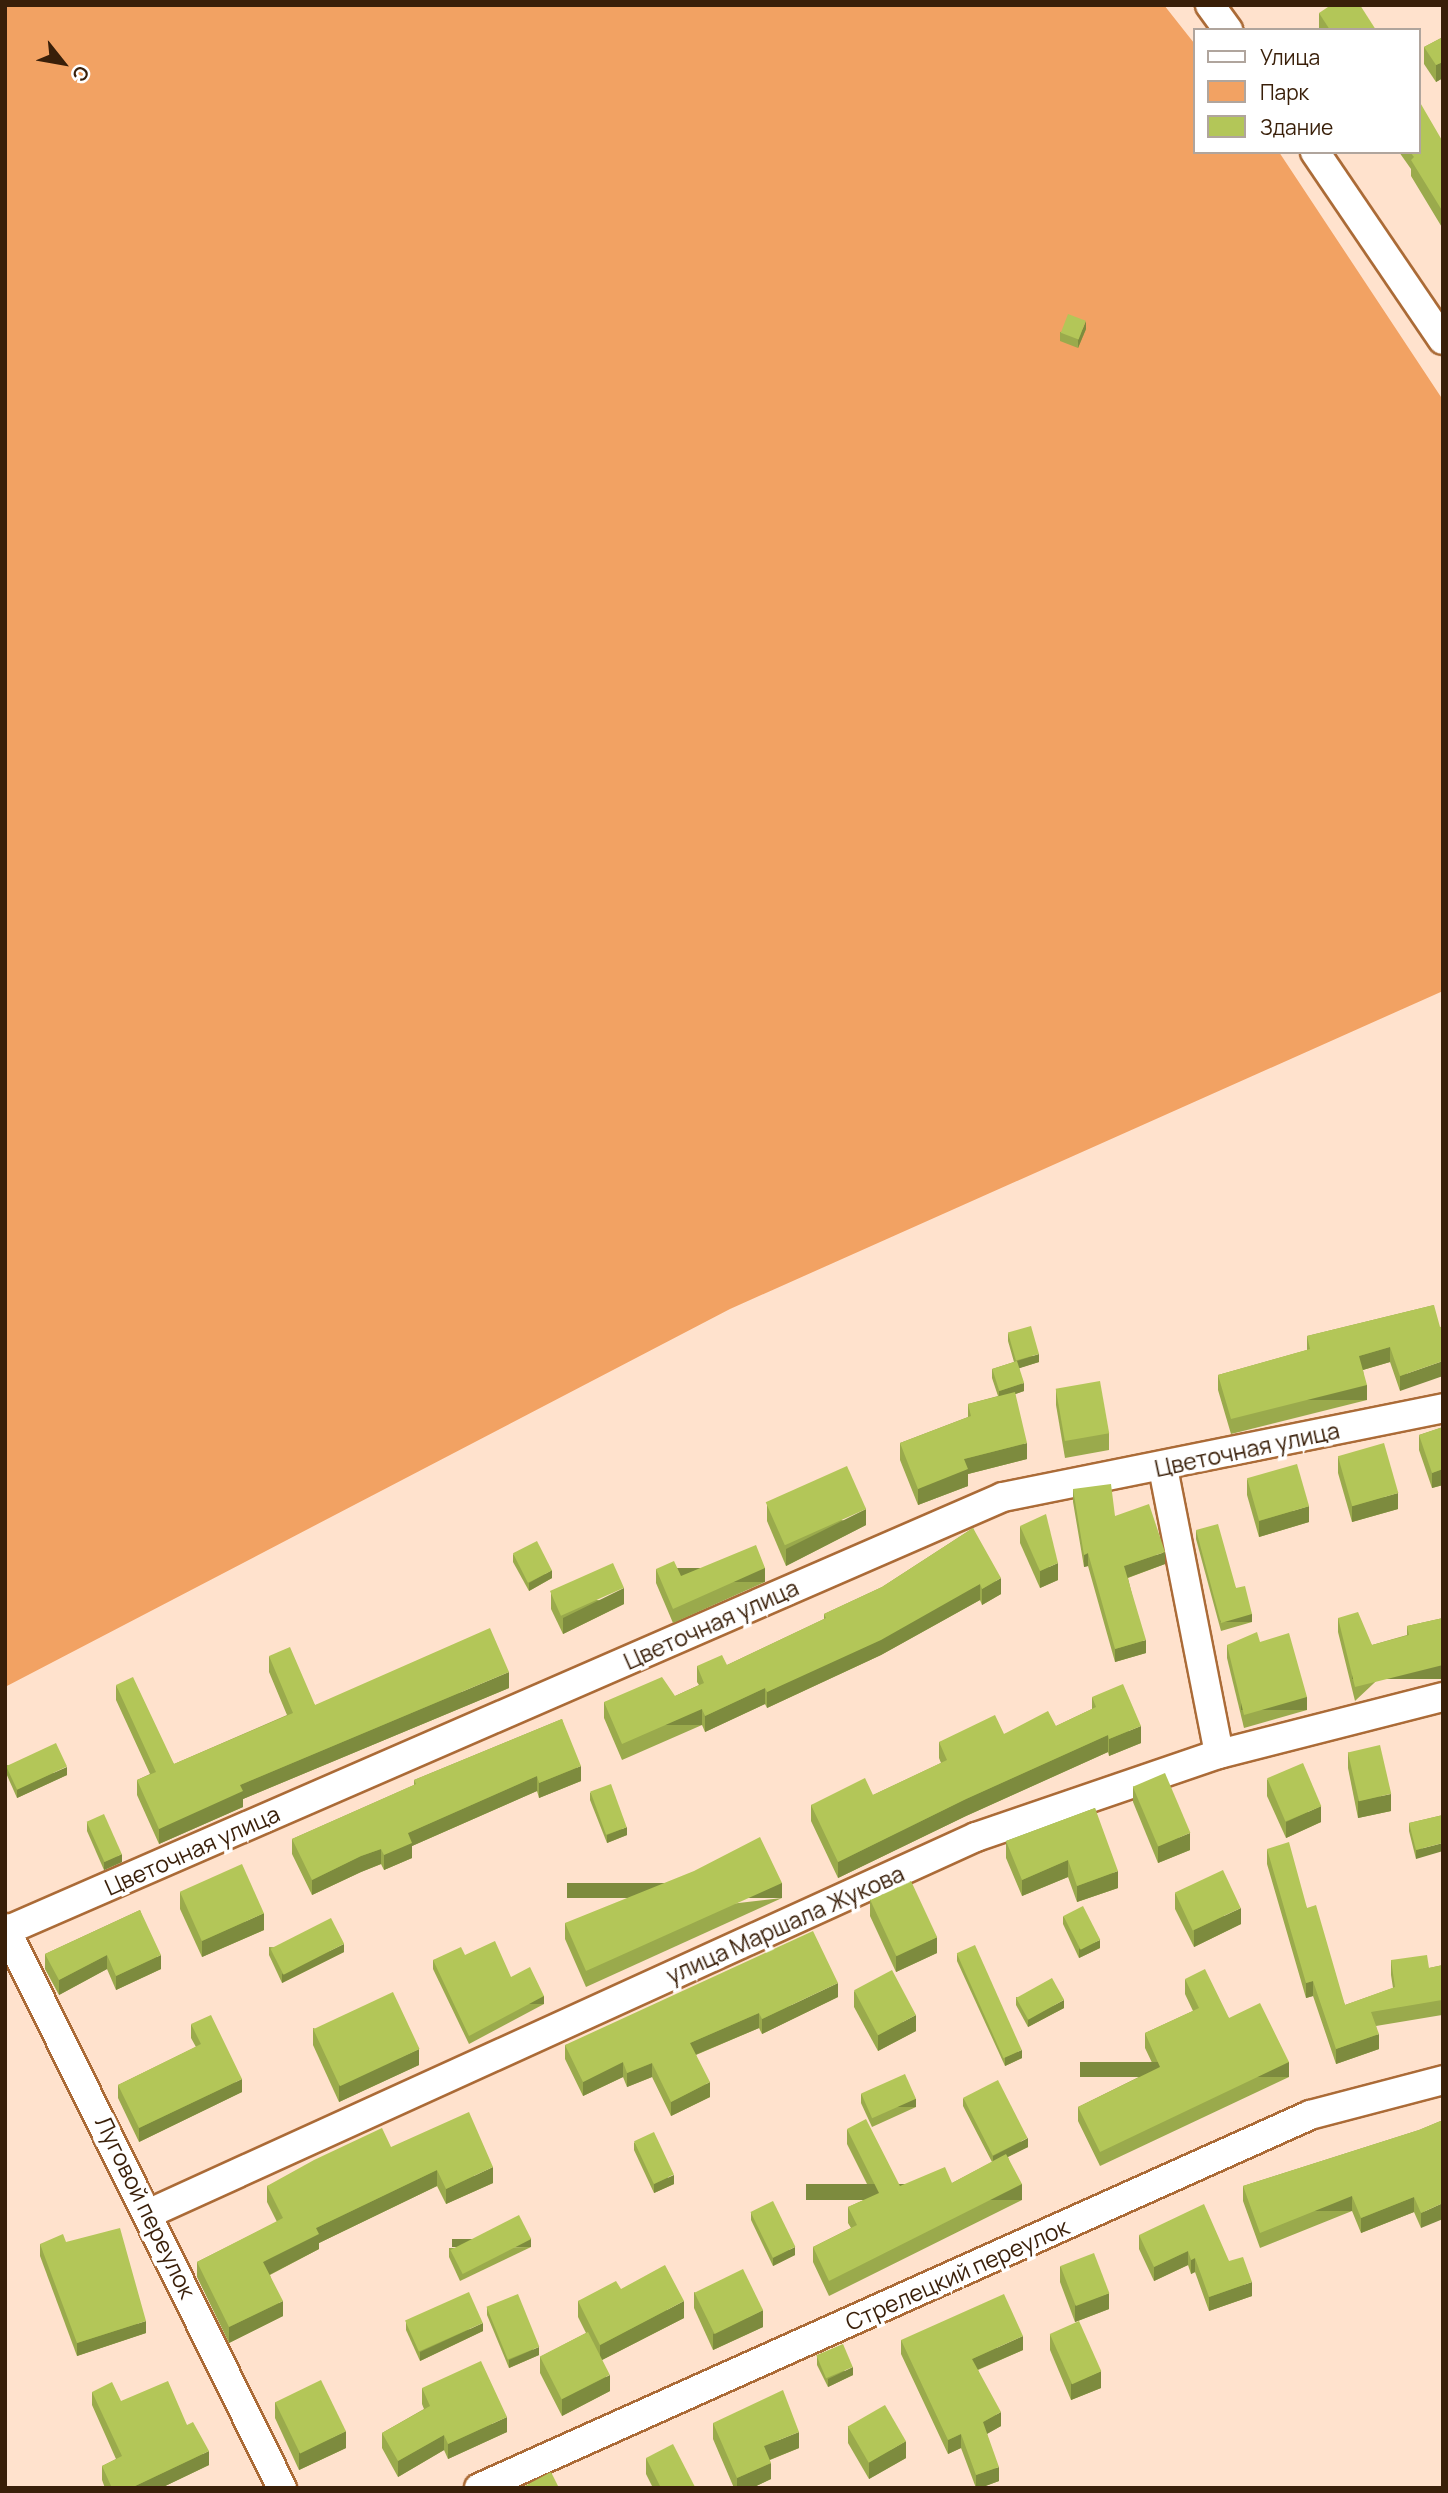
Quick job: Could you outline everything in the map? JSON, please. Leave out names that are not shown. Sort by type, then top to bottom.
[{"type":"street","points":[[1210,5],[1227,28]]},
{"type":"street","points":[[1316,154],[1443,340]]},
{"type":"street","name":"Цветочная улица","points":[[7,1929],[1003,1497],[1163,1468],[1443,1408]]},
{"type":"street","points":[[1163,1468],[1219,1754]]},
{"type":"street","name":"улица Маршала Жукова","points":[[150,2213],[976,1837],[1219,1754],[1443,1697]]},
{"type":"street","name":"Луговой переулок","points":[[7,1929],[150,2213],[282,2488]]},
{"type":"street","name":"Стрелецкий переулок","points":[[479,2488],[1310,2115],[1443,2080]]},
{"type":"green space","points":[[5,5],[1164,5],[1192,40],[1192,154],[1280,154],[1443,400],[1443,991],[730,1309],[5,1687]]},
{"type":"building","points":[[1331,5],[1360,5],[1375,28],[1329,28],[1319,13]]},
{"type":"building","points":[[1443,37],[1443,62],[1436,65],[1424,47]]},
{"type":"building","points":[[1420,102],[1443,142],[1443,212],[1411,160],[1414,157],[1412,154],[1420,154]]},
{"type":"building","points":[[1068,314],[1086,321],[1079,339],[1061,333]]},
{"type":"building","points":[[1434,1305],[1440,1327],[1443,1326],[1443,1361],[1400,1376],[1390,1347],[1359,1356],[1367,1385],[1231,1419],[1218,1375],[1310,1349],[1307,1336]]},
{"type":"building","points":[[1031,1326],[1039,1354],[1016,1360],[1008,1333]]},
{"type":"building","points":[[1017,1361],[1024,1383],[999,1391],[992,1369]]},
{"type":"building","points":[[1100,1381],[1109,1433],[1065,1441],[1056,1389]]},
{"type":"building","points":[[1015,1392],[1027,1443],[964,1459],[968,1469],[918,1489],[900,1443],[971,1416],[968,1404]]},
{"type":"building","points":[[1443,1427],[1443,1469],[1432,1473],[1419,1435]]},
{"type":"building","points":[[1384,1443],[1398,1493],[1352,1506],[1338,1456]]},
{"type":"building","points":[[1297,1464],[1309,1506],[1259,1521],[1247,1478]]},
{"type":"building","points":[[847,1466],[866,1509],[785,1545],[766,1502]]},
{"type":"building","points":[[1111,1484],[1115,1516],[1149,1504],[1165,1552],[1124,1566],[1146,1640],[1115,1649],[1088,1553],[1084,1555],[1073,1489]]},
{"type":"building","points":[[1046,1514],[1058,1563],[1040,1571],[1020,1526]]},
{"type":"building","points":[[1218,1524],[1236,1588],[1245,1586],[1252,1614],[1221,1623],[1196,1530]]},
{"type":"building","points":[[973,1528],[1001,1578],[982,1589],[980,1584],[881,1640],[767,1692],[765,1688],[705,1716],[702,1709],[622,1744],[604,1702],[662,1677],[675,1696],[704,1683],[697,1666],[722,1655],[727,1665],[826,1618],[824,1614],[882,1587]]},
{"type":"building","points":[[537,1541],[552,1570],[528,1583],[513,1553]]},
{"type":"building","points":[[756,1545],[765,1568],[673,1609],[656,1569],[674,1561],[681,1576]]},
{"type":"building","points":[[613,1563],[624,1588],[561,1616],[550,1591]]},
{"type":"building","points":[[1358,1612],[1372,1645],[1409,1635],[1407,1626],[1443,1618],[1443,1665],[1355,1687],[1338,1618]]},
{"type":"building","points":[[490,1628],[509,1672],[240,1785],[243,1791],[159,1829],[137,1780],[156,1772],[116,1685],[133,1677],[174,1764],[293,1713],[269,1656],[290,1647],[315,1705]]},
{"type":"building","points":[[1257,1632],[1260,1642],[1289,1633],[1307,1697],[1244,1715],[1227,1645]]},
{"type":"building","points":[[1123,1684],[1141,1726],[1109,1739],[1108,1735],[966,1799],[838,1862],[811,1805],[865,1778],[873,1795],[947,1760],[939,1742],[995,1715],[1004,1734],[1048,1711],[1056,1726],[1096,1707],[1092,1697]]},
{"type":"building","points":[[562,1719],[581,1766],[539,1783],[537,1776],[408,1833],[412,1843],[384,1855],[381,1849],[361,1856],[312,1880],[292,1839],[416,1784],[414,1780]]},
{"type":"building","points":[[56,1743],[67,1767],[17,1790],[6,1766]]},
{"type":"building","points":[[1380,1745],[1391,1794],[1359,1801],[1348,1752]]},
{"type":"building","points":[[1303,1763],[1321,1806],[1285,1822],[1267,1778]]},
{"type":"building","points":[[1165,1773],[1190,1833],[1158,1847],[1133,1787]]},
{"type":"building","points":[[611,1784],[627,1827],[606,1835],[590,1792]]},
{"type":"building","points":[[1095,1808],[1118,1871],[1077,1886],[1068,1860],[1022,1880],[1006,1841]]},
{"type":"building","points":[[104,1814],[122,1854],[105,1862],[87,1822]]},
{"type":"building","points":[[1443,1815],[1443,1843],[1416,1850],[1409,1823]]},
{"type":"building","points":[[760,1837],[782,1883],[586,1971],[565,1923],[694,1871]]},
{"type":"building","points":[[1289,1842],[1307,1908],[1316,1905],[1345,2005],[1395,1987],[1391,1960],[1427,1955],[1429,1968],[1443,1965],[1443,2005],[1442,2000],[1371,2012],[1379,2034],[1336,2049],[1313,1981],[1306,1983],[1267,1849]]},
{"type":"building","points":[[242,1864],[264,1913],[202,1941],[180,1892]]},
{"type":"building","points":[[1223,1870],[1241,1908],[1193,1930],[1175,1892]]},
{"type":"building","points":[[911,1881],[937,1937],[896,1956],[870,1900]]},
{"type":"building","points":[[1083,1906],[1100,1940],[1081,1950],[1063,1916]]},
{"type":"building","points":[[140,1910],[161,1955],[116,1976],[107,1955],[59,1980],[45,1954]]},
{"type":"building","points":[[331,1918],[344,1944],[284,1975],[270,1949]]},
{"type":"building","points":[[813,1931],[838,1983],[762,2019],[759,2013],[690,2043],[710,2082],[671,2102],[652,2063],[627,2073],[623,2062],[583,2082],[565,2045]]},
{"type":"building","points":[[495,1941],[511,1977],[530,1967],[544,1996],[469,2036],[433,1960],[461,1947],[465,1955]]},
{"type":"building","points":[[975,1945],[1022,2050],[1004,2058],[957,1953]]},
{"type":"building","points":[[1205,1969],[1229,2018],[1260,2003],[1289,2062],[1100,2152],[1078,2107],[1160,2067],[1145,2033],[1199,2008],[1185,1979]]},
{"type":"building","points":[[892,1970],[916,2015],[878,2035],[854,1990]]},
{"type":"building","points":[[1052,1978],[1064,2000],[1028,2020],[1016,1998]]},
{"type":"building","points":[[393,1992],[420,2049],[340,2086],[313,2029]]},
{"type":"building","points":[[211,2015],[242,2079],[139,2128],[118,2085],[201,2044],[191,2024]]},
{"type":"building","points":[[905,2074],[916,2099],[872,2118],[861,2094]]},
{"type":"building","points":[[998,2080],[1028,2138],[993,2156],[963,2098]]},
{"type":"building","points":[[469,2112],[493,2167],[446,2189],[437,2170],[316,2228],[319,2234],[263,2262],[283,2301],[229,2327],[197,2262],[283,2218],[267,2186],[382,2128],[391,2147]]},
{"type":"building","points":[[866,2119],[900,2186],[945,2167],[952,2183],[1006,2154],[1022,2184],[829,2281],[813,2247],[857,2225],[848,2207],[879,2193],[847,2129]]},
{"type":"building","points":[[1443,2120],[1443,2203],[1421,2213],[1414,2197],[1361,2218],[1352,2196],[1260,2233],[1243,2186]]},
{"type":"building","points":[[654,2132],[674,2175],[654,2184],[634,2141]]},
{"type":"building","points":[[773,2201],[795,2247],[773,2258],[751,2212]]},
{"type":"building","points":[[1204,2204],[1229,2261],[1243,2257],[1252,2282],[1209,2297],[1195,2258],[1191,2260],[1188,2251],[1154,2267],[1139,2235]]},
{"type":"building","points":[[519,2215],[531,2239],[463,2274],[450,2250]]},
{"type":"building","points":[[120,2228],[146,2321],[77,2343],[40,2244],[63,2234],[66,2242]]},
{"type":"building","points":[[1094,2253],[1109,2293],[1076,2306],[1060,2266]]},
{"type":"building","points":[[665,2265],[684,2301],[600,2345],[578,2301],[616,2281],[621,2289]]},
{"type":"building","points":[[743,2269],[763,2310],[715,2334],[694,2293]]},
{"type":"building","points":[[469,2292],[483,2323],[419,2352],[405,2320]]},
{"type":"building","points":[[518,2294],[539,2347],[508,2360],[486,2307]]},
{"type":"building","points":[[1004,2294],[1023,2336],[972,2359],[1001,2412],[983,2422],[999,2467],[976,2475],[961,2434],[948,2440],[901,2340]]},
{"type":"building","points":[[1079,2321],[1101,2371],[1072,2384],[1050,2334]]},
{"type":"building","points":[[588,2332],[610,2375],[562,2399],[540,2357]]},
{"type":"building","points":[[843,2344],[853,2367],[826,2378],[816,2355]]},
{"type":"building","points":[[481,2361],[507,2417],[448,2444],[444,2435],[398,2461],[382,2433],[430,2406],[422,2388]]},
{"type":"building","points":[[321,2380],[346,2431],[300,2454],[275,2402]]},
{"type":"building","points":[[168,2381],[187,2425],[193,2422],[209,2451],[131,2488],[112,2488],[102,2466],[122,2456],[92,2392],[112,2382],[121,2401]]},
{"type":"building","points":[[783,2390],[799,2432],[764,2446],[771,2463],[737,2478],[713,2423]]},
{"type":"building","points":[[885,2405],[906,2441],[869,2463],[848,2426]]},
{"type":"building","points":[[673,2444],[694,2488],[661,2488],[646,2458]]},
{"type":"building","points":[[551,2472],[559,2488],[521,2488]]}]
